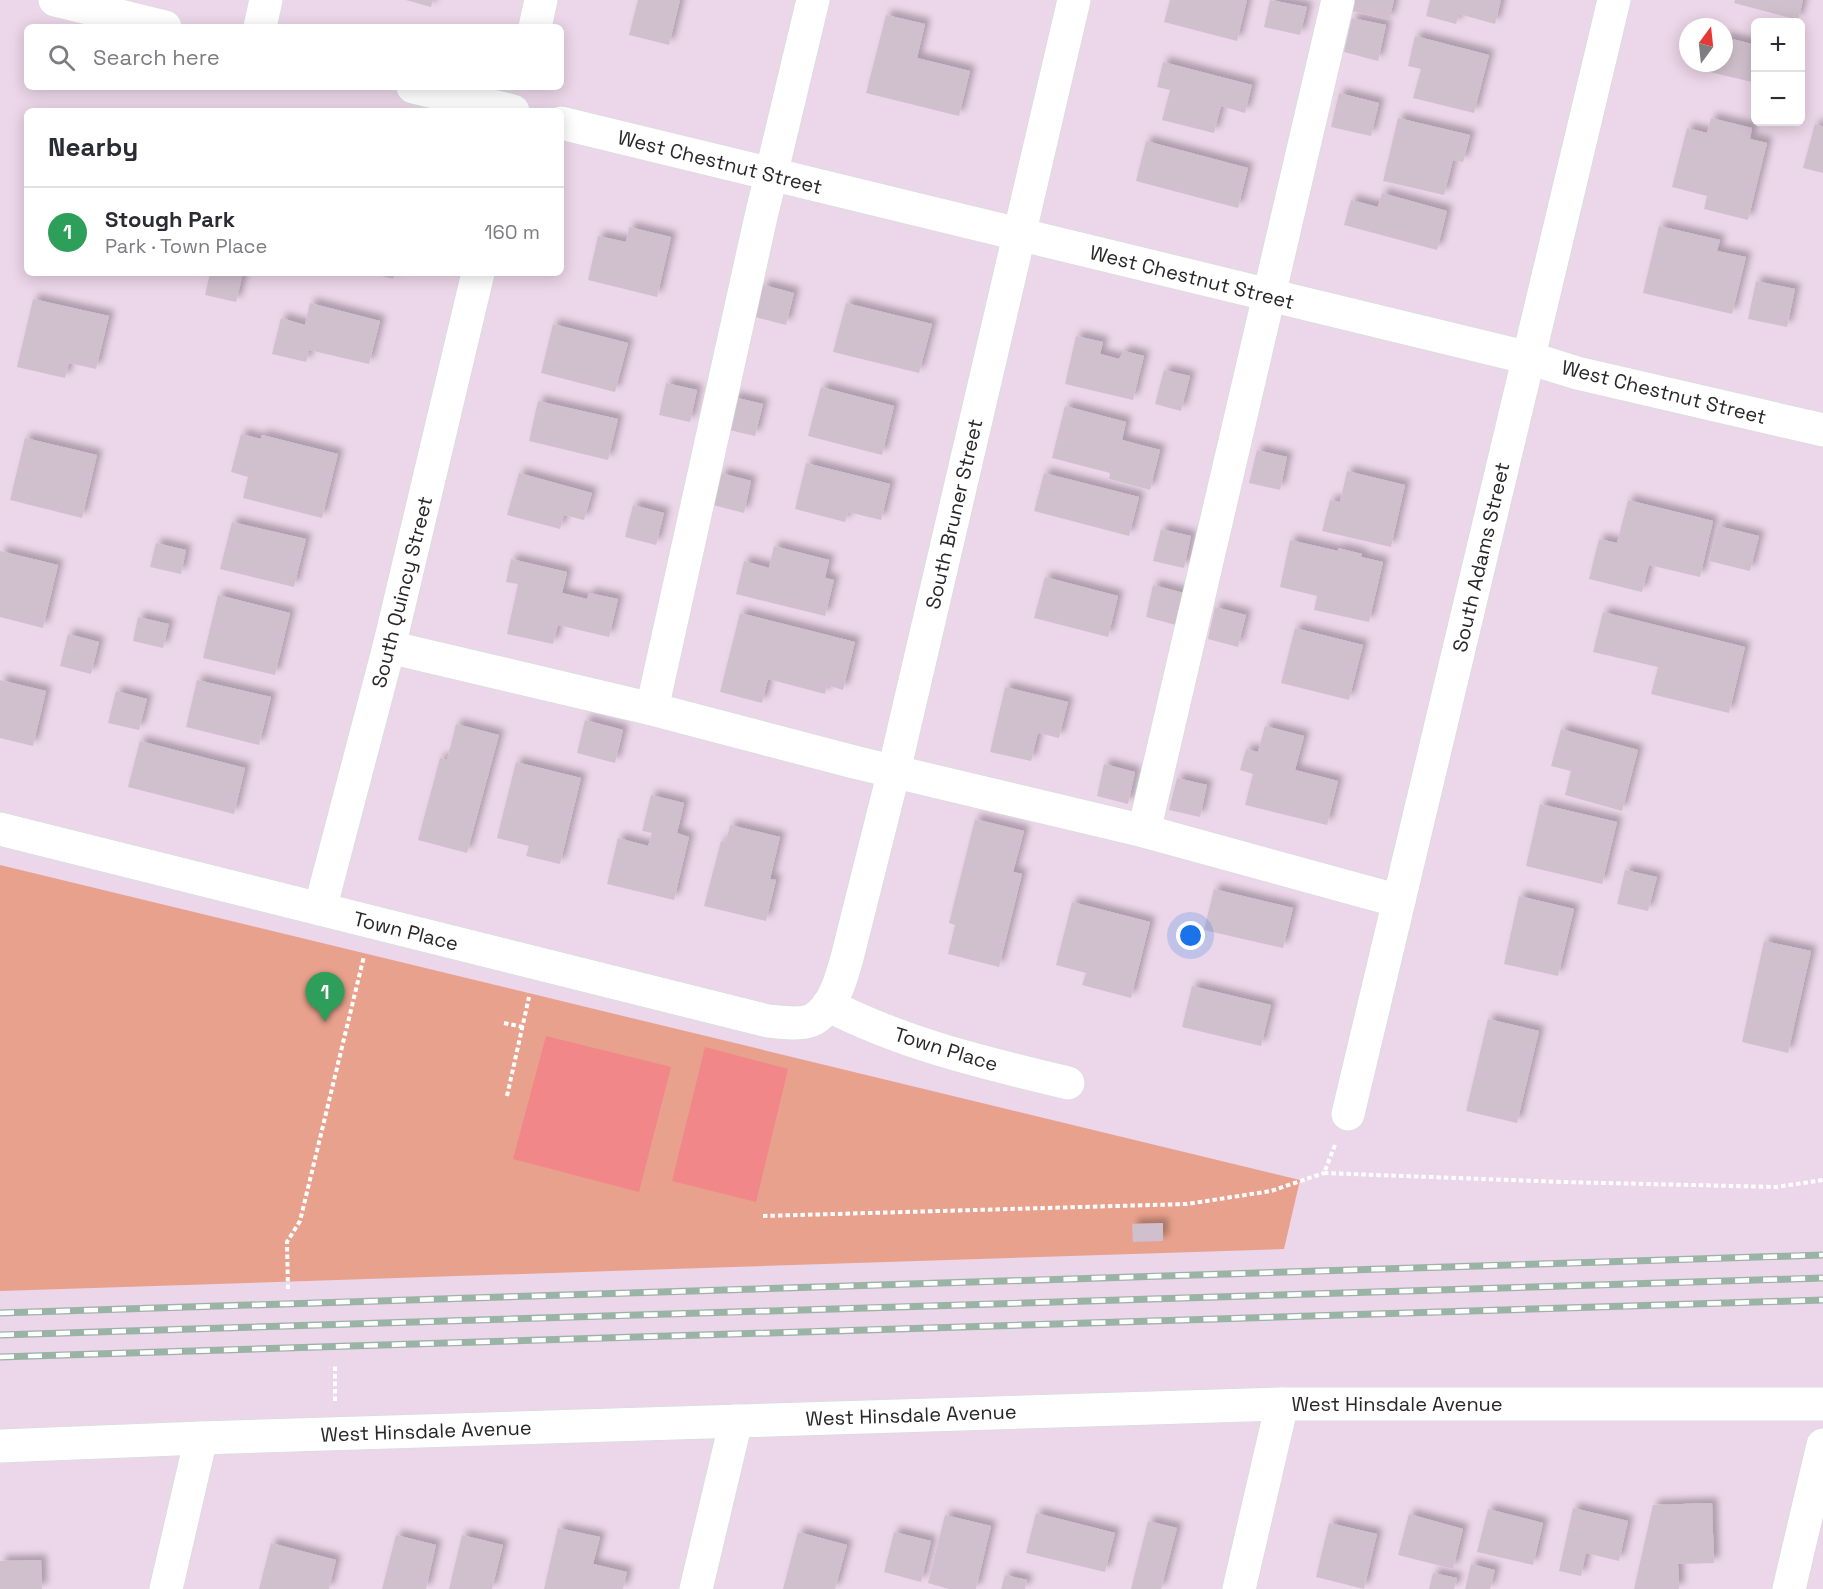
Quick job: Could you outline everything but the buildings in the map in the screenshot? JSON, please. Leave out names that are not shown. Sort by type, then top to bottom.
[{"type":"street","points":[[55,0],[153,24]]},
{"type":"street","points":[[261,24],[266,0]]},
{"type":"street","points":[[536,24],[541,0]]},
{"type":"street","points":[[652,709],[771,174],[813,0]]},
{"type":"street","name":"South Bruner Street","points":[[820,1012],[840,982],[894,771],[1074,0]]},
{"type":"street","points":[[1144,831],[1338,0]]},
{"type":"street","name":"South Adams Street","points":[[1348,1114],[1614,0]]},
{"type":"street","points":[[426,90],[501,108]]},
{"type":"street","points":[[515,108],[520,90]]},
{"type":"street","name":"West Chestnut Street","points":[[564,124],[1529,358],[1577,373],[1823,430]]},
{"type":"street","name":"South Quincy Street","points":[[321,909],[389,647],[477,276]]},
{"type":"street","points":[[389,647],[652,709],[894,771],[1144,831],[1399,901]]},
{"type":"street","name":"Town Place","points":[[0,829],[768,1021],[794,1023],[820,1012],[855,1020],[974,1060],[1068,1083]]},
{"type":"street","points":[[1239,1589],[1282,1404]]},
{"type":"street","name":"West Hinsdale Avenue","points":[[0,1446],[1282,1404],[1823,1404]]},
{"type":"street","points":[[696,1589],[736,1421]]},
{"type":"street","points":[[165,1589],[201,1438]]},
{"type":"street","points":[[1789,1589],[1823,1445]]},
{"type":"path","points":[[288,1289],[287,1242],[300,1221],[366,948]]},
{"type":"path","points":[[507,1096],[531,988]]},
{"type":"path","points":[[504,1023],[523,1027]]},
{"type":"path","points":[[1324,1173],[1348,1114]]},
{"type":"path","points":[[763,1215],[1187,1204],[1271,1191],[1324,1173],[1764,1187],[1823,1180]]},
{"type":"shaded area","points":[[0,865],[1300,1180],[1284,1249],[0,1291]]},
{"type":"shaded area","points":[[546,1036],[671,1067],[639,1192],[513,1159]]},
{"type":"shaded area","points":[[705,1047],[788,1069],[756,1202],[672,1181]]},
{"type":"railway","points":[[0,1313],[1823,1255]]},
{"type":"railway","points":[[0,1335],[1823,1278]]},
{"type":"railway","points":[[0,1357],[1823,1300]]},
{"type":"place","name":"Stough Park","points":[[325,1022]]}]
